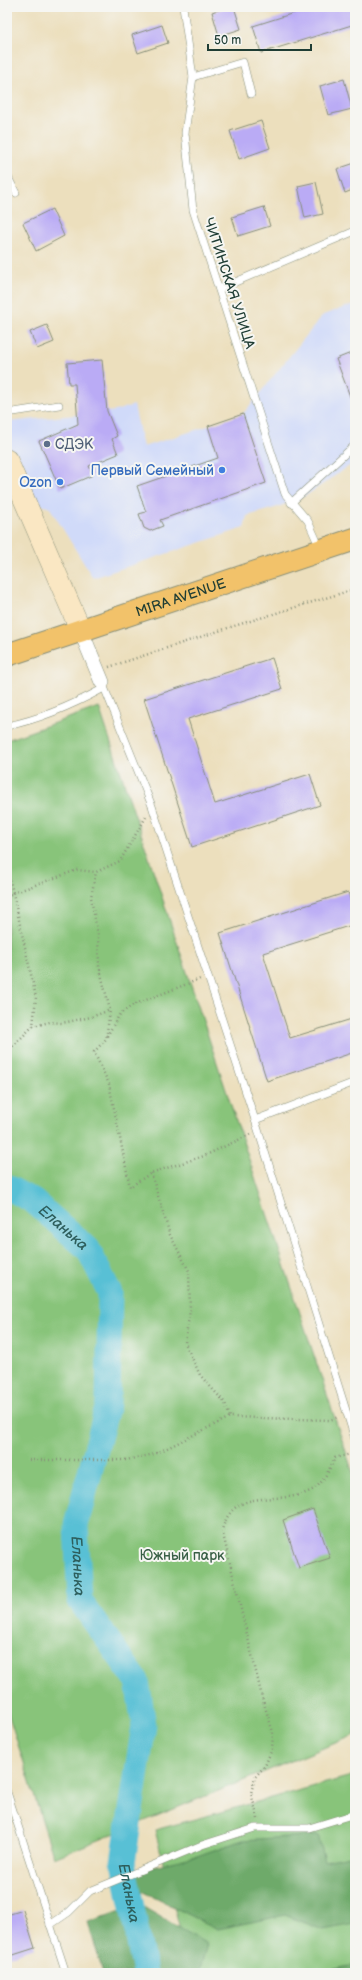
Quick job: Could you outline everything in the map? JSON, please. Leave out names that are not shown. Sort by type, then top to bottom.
[{"type":"main road","name":"MIRA AVENUE","points":[[7,655],[355,539]]},
{"type":"street","points":[[7,460],[82,631],[101,680]]},
{"type":"lane","name":"ЧИТИНСКАЯ УЛИЦА","points":[[183,7],[193,77],[185,133],[193,210],[285,494],[291,503],[308,521],[321,551]]},
{"type":"lane","points":[[193,77],[243,62],[251,94]]},
{"type":"lane","points":[[7,175],[16,193]]},
{"type":"lane","points":[[219,290],[355,231]]},
{"type":"lane","points":[[7,412],[59,405]]},
{"type":"lane","points":[[291,503],[355,444]]},
{"type":"lane","points":[[7,726],[27,722],[78,703],[101,680],[152,806],[255,1120],[355,1439]]},
{"type":"lane","points":[[255,1120],[355,1082]]},
{"type":"lane","points":[[7,1792],[66,1973]]},
{"type":"lane","points":[[50,1925],[69,1912],[90,1892],[202,1845],[255,1828],[309,1828],[355,1814]]},
{"type":"path","points":[[101,680],[234,626],[355,589]]},
{"type":"path","points":[[7,896],[77,870],[96,872],[120,861],[152,806]]},
{"type":"path","points":[[7,868],[36,997],[33,1026]]},
{"type":"path","points":[[96,872],[91,897],[98,936],[99,966],[110,1010],[106,1039]]},
{"type":"path","points":[[208,976],[133,1005],[120,1014],[106,1039],[94,1052],[109,1084],[130,1187],[151,1173],[204,1156],[258,1131]]},
{"type":"path","points":[[7,1052],[33,1026],[50,1022],[62,1023],[91,1017],[110,1010]]},
{"type":"path","points":[[151,1173],[170,1235],[189,1271],[190,1310],[185,1343],[200,1375],[225,1403],[230,1417]]},
{"type":"path","points":[[29,1460],[126,1460],[154,1454],[230,1417],[329,1420],[347,1414]]},
{"type":"path","points":[[261,1828],[251,1793],[255,1777],[265,1766],[272,1749],[273,1732],[263,1701],[222,1530],[225,1517],[236,1506],[257,1499],[291,1496],[313,1490],[325,1476],[335,1458],[355,1453]]},
{"type":"shaded area","points":[[355,304],[355,462],[307,495],[278,507],[247,516],[244,528],[93,578],[50,508],[33,502],[7,441],[7,422],[115,411],[134,405],[143,447],[208,426],[243,414],[323,315]]},
{"type":"green space","name":"Южный парк","points":[[99,707],[355,1479],[355,1735],[54,1858],[7,1710],[7,740]]},
{"type":"green space","points":[[355,1775],[355,1973],[191,1973],[155,1830]]},
{"type":"green space","points":[[318,1835],[325,1861],[355,1855],[355,1924],[323,1930],[285,1915],[218,1929],[129,1885],[129,1878],[149,1867],[197,1856],[243,1840]]},
{"type":"green space","points":[[140,1905],[207,1944],[199,1973],[103,1973],[88,1922]]},
{"type":"green space","points":[[355,1965],[355,1973],[315,1973]]},
{"type":"building","points":[[227,7],[234,7],[241,29],[219,36],[212,12]]},
{"type":"building","points":[[313,7],[355,7],[355,24],[261,53],[253,26]]},
{"type":"building","points":[[162,25],[168,43],[138,53],[132,35]]},
{"type":"building","points":[[344,79],[352,109],[328,115],[320,86]]},
{"type":"building","points":[[261,121],[270,148],[239,159],[230,131]]},
{"type":"building","points":[[355,163],[355,189],[345,193],[337,169]]},
{"type":"building","points":[[316,182],[323,214],[305,218],[298,186]]},
{"type":"building","points":[[264,207],[270,226],[238,236],[232,217]]},
{"type":"building","points":[[52,209],[64,236],[36,251],[23,223]]},
{"type":"building","points":[[47,325],[54,342],[37,349],[30,332]]},
{"type":"building","points":[[351,353],[355,364],[354,407],[336,359]]},
{"type":"building","points":[[102,360],[107,411],[117,436],[112,439],[118,454],[89,466],[93,475],[60,489],[39,441],[78,424],[75,384],[69,384],[67,363]]},
{"type":"building","name":"Первый Семейный","points":[[243,414],[266,483],[160,520],[163,526],[150,531],[144,528],[139,514],[146,512],[137,486],[218,458],[208,426]]},
{"type":"building","points":[[272,658],[282,689],[188,719],[215,804],[310,774],[320,805],[192,847],[144,699]]},
{"type":"building","points":[[348,892],[355,916],[355,924],[263,953],[290,1038],[355,1018],[355,1052],[267,1081],[220,933]]},
{"type":"building","points":[[313,1509],[330,1558],[299,1568],[283,1520]]},
{"type":"building","points":[[23,1910],[35,1948],[7,1957],[7,1915]]},
{"type":"waterway","name":"Еланька","points":[[7,1187],[33,1201],[88,1249],[110,1293],[108,1404],[76,1525],[80,1601],[137,1681],[144,1725],[123,1862],[145,1973]]},
{"type":"place","name":"СДЭК","points":[[47,444]]},
{"type":"place","name":"Первый Семейный","points":[[222,470]]},
{"type":"place","name":"Ozon","points":[[60,482]]}]
